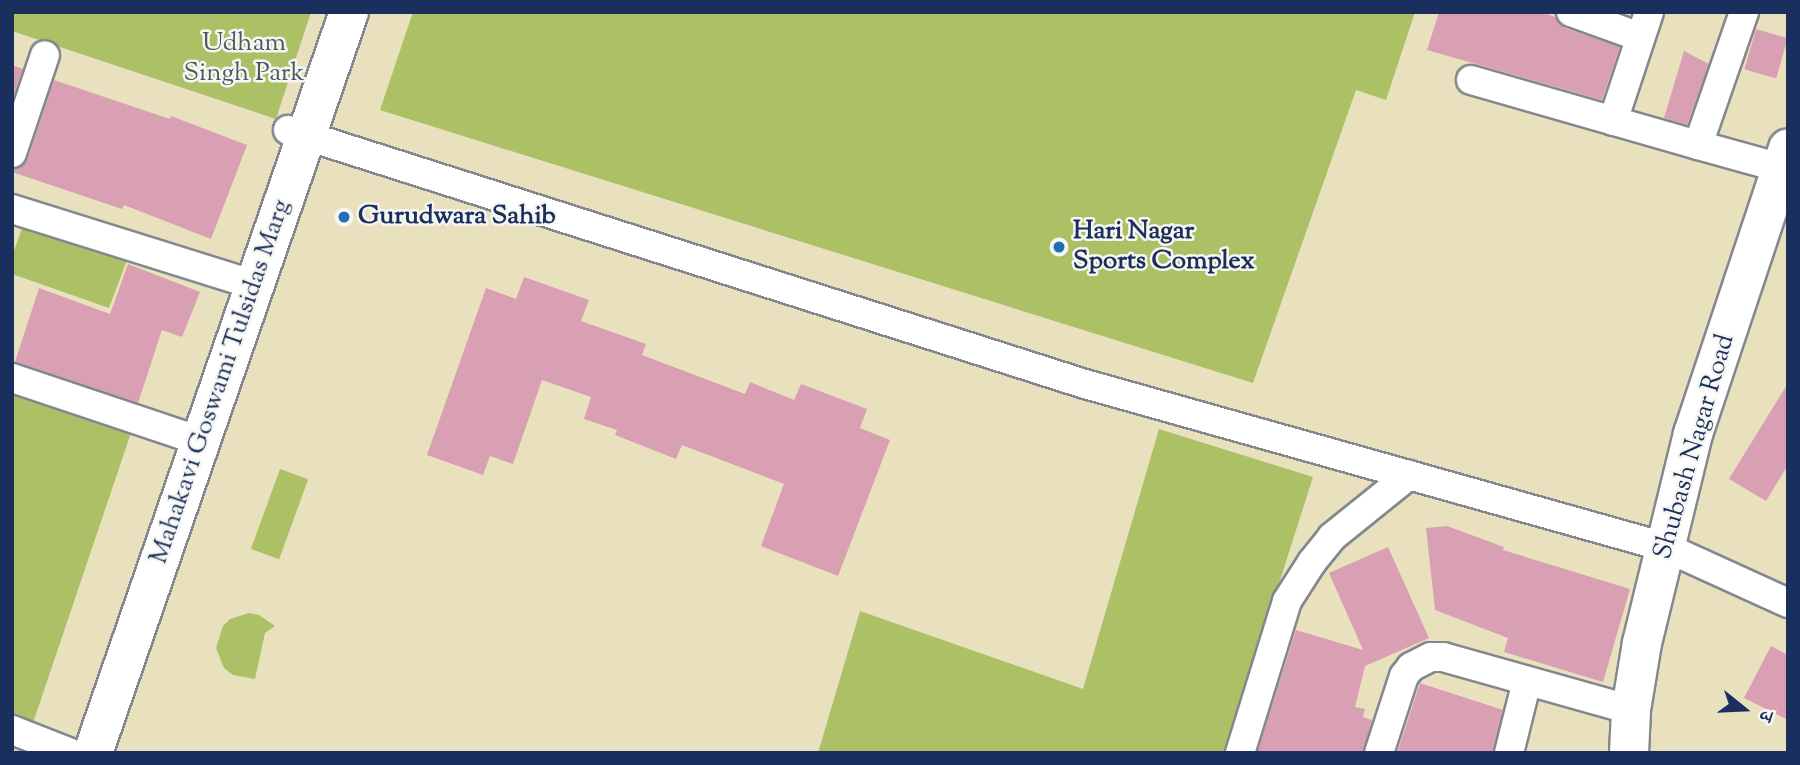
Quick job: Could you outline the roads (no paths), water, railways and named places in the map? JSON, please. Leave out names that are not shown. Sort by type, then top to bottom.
[{"type":"street","name":"Mahakavi Goswami Tulsidas Marg","points":[[93,753],[297,133],[326,12]]},
{"type":"street","name":"Mahakavi Goswami Tulsidas Marg","points":[[72,753],[286,142],[297,133],[349,12]]},
{"type":"street","points":[[1571,12],[1645,25],[1613,121]]},
{"type":"street","points":[[1698,145],[1744,12]]},
{"type":"street","points":[[12,153],[45,55]]},
{"type":"street","points":[[1471,80],[1698,145],[1784,158]]},
{"type":"street","points":[[297,133],[1085,384],[1665,547],[1788,603]]},
{"type":"street","name":"Shubash Nagar Road","points":[[1629,753],[1631,710],[1642,643],[1693,434],[1784,158]]},
{"type":"street","points":[[12,209],[236,279]]},
{"type":"street","points":[[12,378],[182,436]]},
{"type":"street","points":[[1240,753],[1287,601],[1332,537],[1409,475]]},
{"type":"street","points":[[1379,753],[1404,676],[1420,661],[1443,657],[1631,710]]},
{"type":"street","points":[[1509,753],[1527,681]]},
{"type":"street","points":[[12,730],[72,753]]},
{"type":"place","name":"Gurudwara Sahib","points":[[344,217]]},
{"type":"place","name":"Hari Nagar Sports Complex","points":[[1059,247]]},
{"type":"park label","name":"Udham Singh Park","points":[[244,59]]}]
